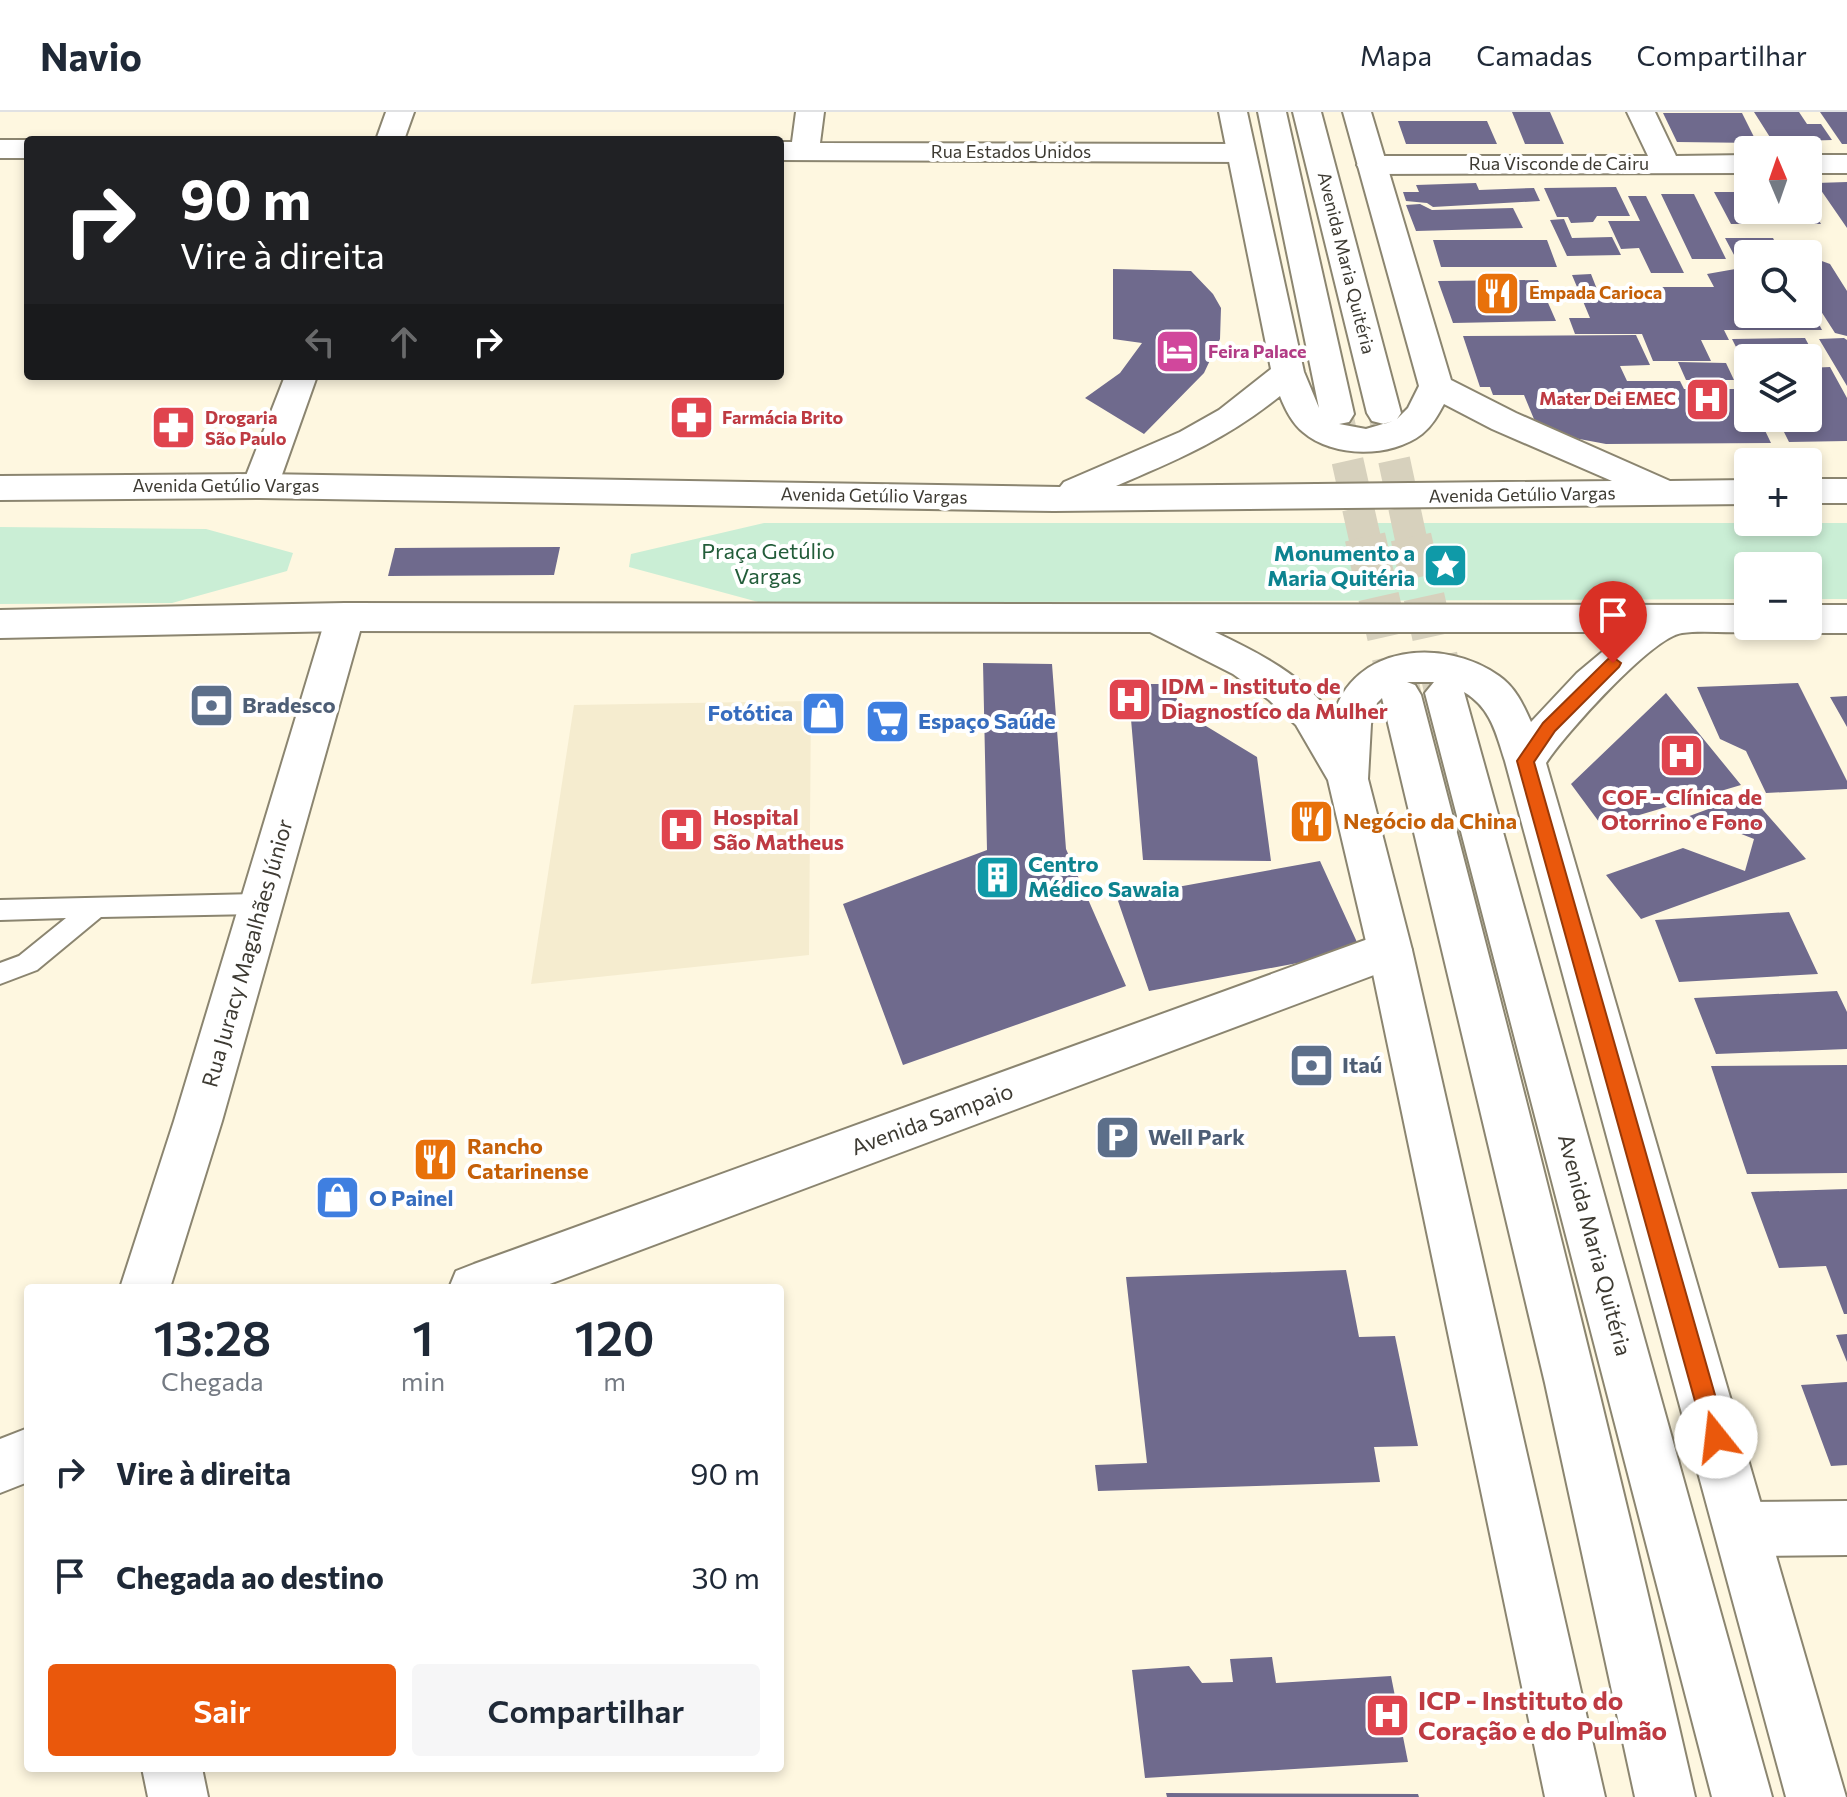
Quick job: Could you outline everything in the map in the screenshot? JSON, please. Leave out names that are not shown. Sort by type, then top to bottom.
[{"type":"main road","points":[[391,136],[400,112]]},
{"type":"main road","points":[[793,152],[810,112]]},
{"type":"main road","points":[[1233,112],[1288,372],[1298,401],[1311,421],[1322,430],[1349,439],[1387,437],[1405,431],[1418,419],[1436,386],[1357,112]]},
{"type":"main road","name":"Avenida Maria Quitéria","points":[[1272,112],[1337,414]]},
{"type":"main road","name":"Avenida Maria Quitéria","points":[[1307,112],[1384,413]]},
{"type":"main road","points":[[1641,112],[1666,164]]},
{"type":"main road","points":[[0,149],[24,149]]},
{"type":"main road","name":"Rua Estados Unidos","points":[[793,152],[1241,153]]},
{"type":"main road","name":"Rua Visconde de Cairu","points":[[1371,165],[1734,164]]},
{"type":"main road","points":[[1822,164],[1847,164]]},
{"type":"main road","points":[[1054,499],[1192,440],[1231,418],[1288,372]]},
{"type":"main road","points":[[260,486],[300,380]]},
{"type":"main road","points":[[1436,386],[1504,421],[1669,493]]},
{"type":"main road","name":"Avenida Getúlio Vargas","points":[[0,488],[260,486],[1054,499],[1734,492]]},
{"type":"main road","points":[[1822,491],[1847,491]]},
{"type":"main road","points":[[0,624],[345,617],[1734,619]]},
{"type":"main road","name":"Rua Juracy Magalhães Júnior","points":[[146,1284],[345,617]]},
{"type":"main road","points":[[1154,619],[1247,664],[1283,690],[1310,714],[1328,740],[1348,780],[1390,950],[1575,1797]]},
{"type":"main road","points":[[1525,761],[1549,727],[1598,677],[1628,649],[1671,619]]},
{"type":"main road","points":[[1822,619],[1847,619]]},
{"type":"main road","points":[[1348,780],[1352,725],[1362,694],[1378,680],[1401,669],[1420,666],[1455,670],[1481,681],[1500,701],[1525,761],[1816,1797]]},
{"type":"main road","name":"Avenida Maria Quitéria","points":[[1665,1797],[1560,1339],[1423,694],[1742,1797]]},
{"type":"main road","name":"Avenida Sampaio","points":[[485,1284],[1390,950]]},
{"type":"main road","points":[[0,1466],[24,1457]]},
{"type":"main road","points":[[1742,1529],[1847,1528]]},
{"type":"main road","points":[[173,1772],[178,1797]]},
{"type":"lane","points":[[0,910],[261,904]]},
{"type":"lane","points":[[0,974],[28,963],[95,909]]},
{"type":"shaded area","name":"Hospital São Matheus","points":[[811,701],[809,955],[531,984],[574,705]]},
{"type":"green space","name":"Praça Getúlio Vargas","points":[[764,523],[1734,523],[1734,536],[1822,536],[1822,523],[1847,523],[1847,599],[1822,599],[1822,552],[1734,552],[1734,599],[762,603],[629,567],[631,554]]},
{"type":"green space","points":[[0,527],[206,529],[293,553],[287,571],[172,603],[0,604]]},
{"type":"building","points":[[1512,112],[1550,112],[1564,144],[1525,144]]},
{"type":"building","points":[[1754,112],[1799,112],[1807,124],[1821,124],[1832,140],[1822,140],[1822,136],[1769,136]]},
{"type":"building","points":[[1820,112],[1847,112],[1847,144],[1842,144]]},
{"type":"building","points":[[1663,113],[1742,113],[1754,136],[1734,136],[1734,143],[1677,142]]},
{"type":"building","points":[[1398,121],[1487,121],[1497,144],[1406,144]]},
{"type":"building","points":[[1847,182],[1847,228],[1822,192],[1822,183]]},
{"type":"building","points":[[1476,183],[1479,190],[1534,188],[1540,201],[1433,207],[1427,203],[1406,201],[1403,192],[1419,192],[1416,185]]},
{"type":"building","points":[[1616,187],[1630,216],[1597,216],[1593,222],[1571,223],[1568,217],[1557,217],[1544,188]]},
{"type":"building","points":[[1714,192],[1734,192],[1734,224],[1731,224]]},
{"type":"building","points":[[1661,194],[1694,194],[1726,259],[1692,259]]},
{"type":"building","points":[[1628,196],[1646,196],[1684,273],[1651,273],[1639,248],[1621,249],[1608,221],[1640,221]]},
{"type":"building","points":[[1420,204],[1432,210],[1513,208],[1523,228],[1416,231],[1406,205]]},
{"type":"building","points":[[1564,219],[1572,238],[1612,237],[1621,255],[1567,256],[1550,220]]},
{"type":"building","points":[[1725,238],[1774,240],[1734,240],[1734,255]]},
{"type":"building","points":[[1433,240],[1547,240],[1557,267],[1441,267]]},
{"type":"building","points":[[1822,261],[1830,264],[1847,291],[1847,336],[1835,333],[1822,313]]},
{"type":"building","name":"Feira Palace","points":[[1113,269],[1191,271],[1213,294],[1221,308],[1220,339],[1204,373],[1144,434],[1085,398],[1120,373],[1142,343],[1113,339]]},
{"type":"building","points":[[1734,269],[1734,328],[1822,330],[1724,330],[1729,340],[1701,340],[1711,361],[1653,361],[1642,334],[1575,334],[1569,318],[1590,318],[1572,275],[1591,274],[1600,297],[1649,296],[1645,287],[1714,287],[1707,274]]},
{"type":"building","points":[[1538,280],[1556,321],[1453,323],[1438,281]]},
{"type":"building","points":[[1636,335],[1650,365],[1620,366],[1627,381],[1680,381],[1684,389],[1734,389],[1734,432],[1766,432],[1771,443],[1606,444],[1574,438],[1536,424],[1524,395],[1493,395],[1490,387],[1480,387],[1463,336]]},
{"type":"building","points":[[1805,338],[1808,344],[1734,344],[1732,339]]},
{"type":"building","points":[[1819,339],[1847,340],[1847,386],[1822,344]]},
{"type":"building","points":[[1678,362],[1726,363],[1734,380],[1686,380]]},
{"type":"building","points":[[1822,367],[1830,367],[1847,398],[1847,441],[1789,442],[1784,432],[1822,432]]},
{"type":"building","points":[[560,547],[554,575],[388,576],[395,548]]},
{"type":"building","name":"Centro Médico Sawaia","points":[[983,663],[1052,664],[1066,849],[1126,986],[903,1065],[843,904],[987,850]]},
{"type":"building","points":[[1798,683],[1847,781],[1847,789],[1766,793],[1746,751],[1720,739],[1697,687]]},
{"type":"building","points":[[1128,684],[1175,684],[1178,709],[1257,757],[1271,861],[1143,860]]},
{"type":"building","points":[[1666,693],[1741,785],[1602,826],[1571,784]]},
{"type":"building","points":[[1847,696],[1847,727],[1830,697]]},
{"type":"building","points":[[1749,794],[1806,859],[1641,919],[1606,875],[1683,848],[1745,871],[1754,839],[1711,822],[1693,829],[1684,818]]},
{"type":"building","points":[[1320,861],[1361,951],[1149,991],[1117,898]]},
{"type":"building","points":[[1789,912],[1818,974],[1679,982],[1655,920]]},
{"type":"building","points":[[1837,991],[1847,1012],[1847,1049],[1716,1054],[1694,998]]},
{"type":"building","points":[[1847,1065],[1847,1173],[1747,1174],[1711,1066]]},
{"type":"building","points":[[1847,1189],[1847,1314],[1844,1314],[1826,1266],[1779,1268],[1751,1192]]},
{"type":"building","points":[[1346,1270],[1359,1337],[1395,1336],[1418,1446],[1374,1447],[1380,1482],[1098,1491],[1095,1465],[1147,1463],[1126,1277]]},
{"type":"building","points":[[1847,1334],[1847,1362],[1836,1335]]},
{"type":"building","points":[[1847,1382],[1847,1465],[1831,1466],[1801,1385]]},
{"type":"building","points":[[1272,1657],[1276,1683],[1391,1676],[1408,1762],[1145,1778],[1132,1670],[1189,1666],[1202,1683],[1233,1682],[1230,1659]]},
{"type":"building","points":[[1166,1793],[1418,1794],[1419,1797],[1167,1797]]},
{"type":"tunnel","points":[[1384,413],[1411,539]]},
{"type":"tunnel","points":[[1337,414],[1365,539]]},
{"type":"tunnel","points":[[1365,537],[1401,695]]},
{"type":"tunnel","points":[[1411,537],[1445,693]]},
{"type":"place","name":"Empada Carioca","points":[[1498,293]]},
{"type":"place","name":"Feira Palace","points":[[1177,352]]},
{"type":"place","name":"Mater Dei EMEC","points":[[1707,399]]},
{"type":"place","name":"Farmácia Brito","points":[[691,418]]},
{"type":"place","name":"Drogaria São Paulo","points":[[174,428]]},
{"type":"place","name":"Monumento a Maria Quitéria","points":[[1446,566]]},
{"type":"place","name":"IDM - Instituto de Diagnostíco da Mulher","points":[[1130,699]]},
{"type":"place","name":"Bradesco","points":[[211,705]]},
{"type":"place","name":"Fotótica","points":[[824,713]]},
{"type":"place","name":"Espaço Saúde","points":[[887,721]]},
{"type":"place","name":"COF - Clínica de Otorrino e Fono","points":[[1682,756]]},
{"type":"place","name":"Negócio da China","points":[[1312,821]]},
{"type":"place","name":"Hospital São Matheus","points":[[682,830]]},
{"type":"place","name":"Centro Médico Sawaia","points":[[997,877]]},
{"type":"place","name":"Itaú","points":[[1311,1065]]},
{"type":"place","name":"Well Park","points":[[1117,1137]]},
{"type":"place","name":"Rancho Catarinense","points":[[436,1159]]},
{"type":"place","name":"O Painel","points":[[338,1198]]},
{"type":"place","name":"ICP - Instituto do Coração e do Pulmão","points":[[1387,1716]]},
{"type":"route","points":[[1613,663],[1564,710],[1525,761],[1716,1437]]}]
